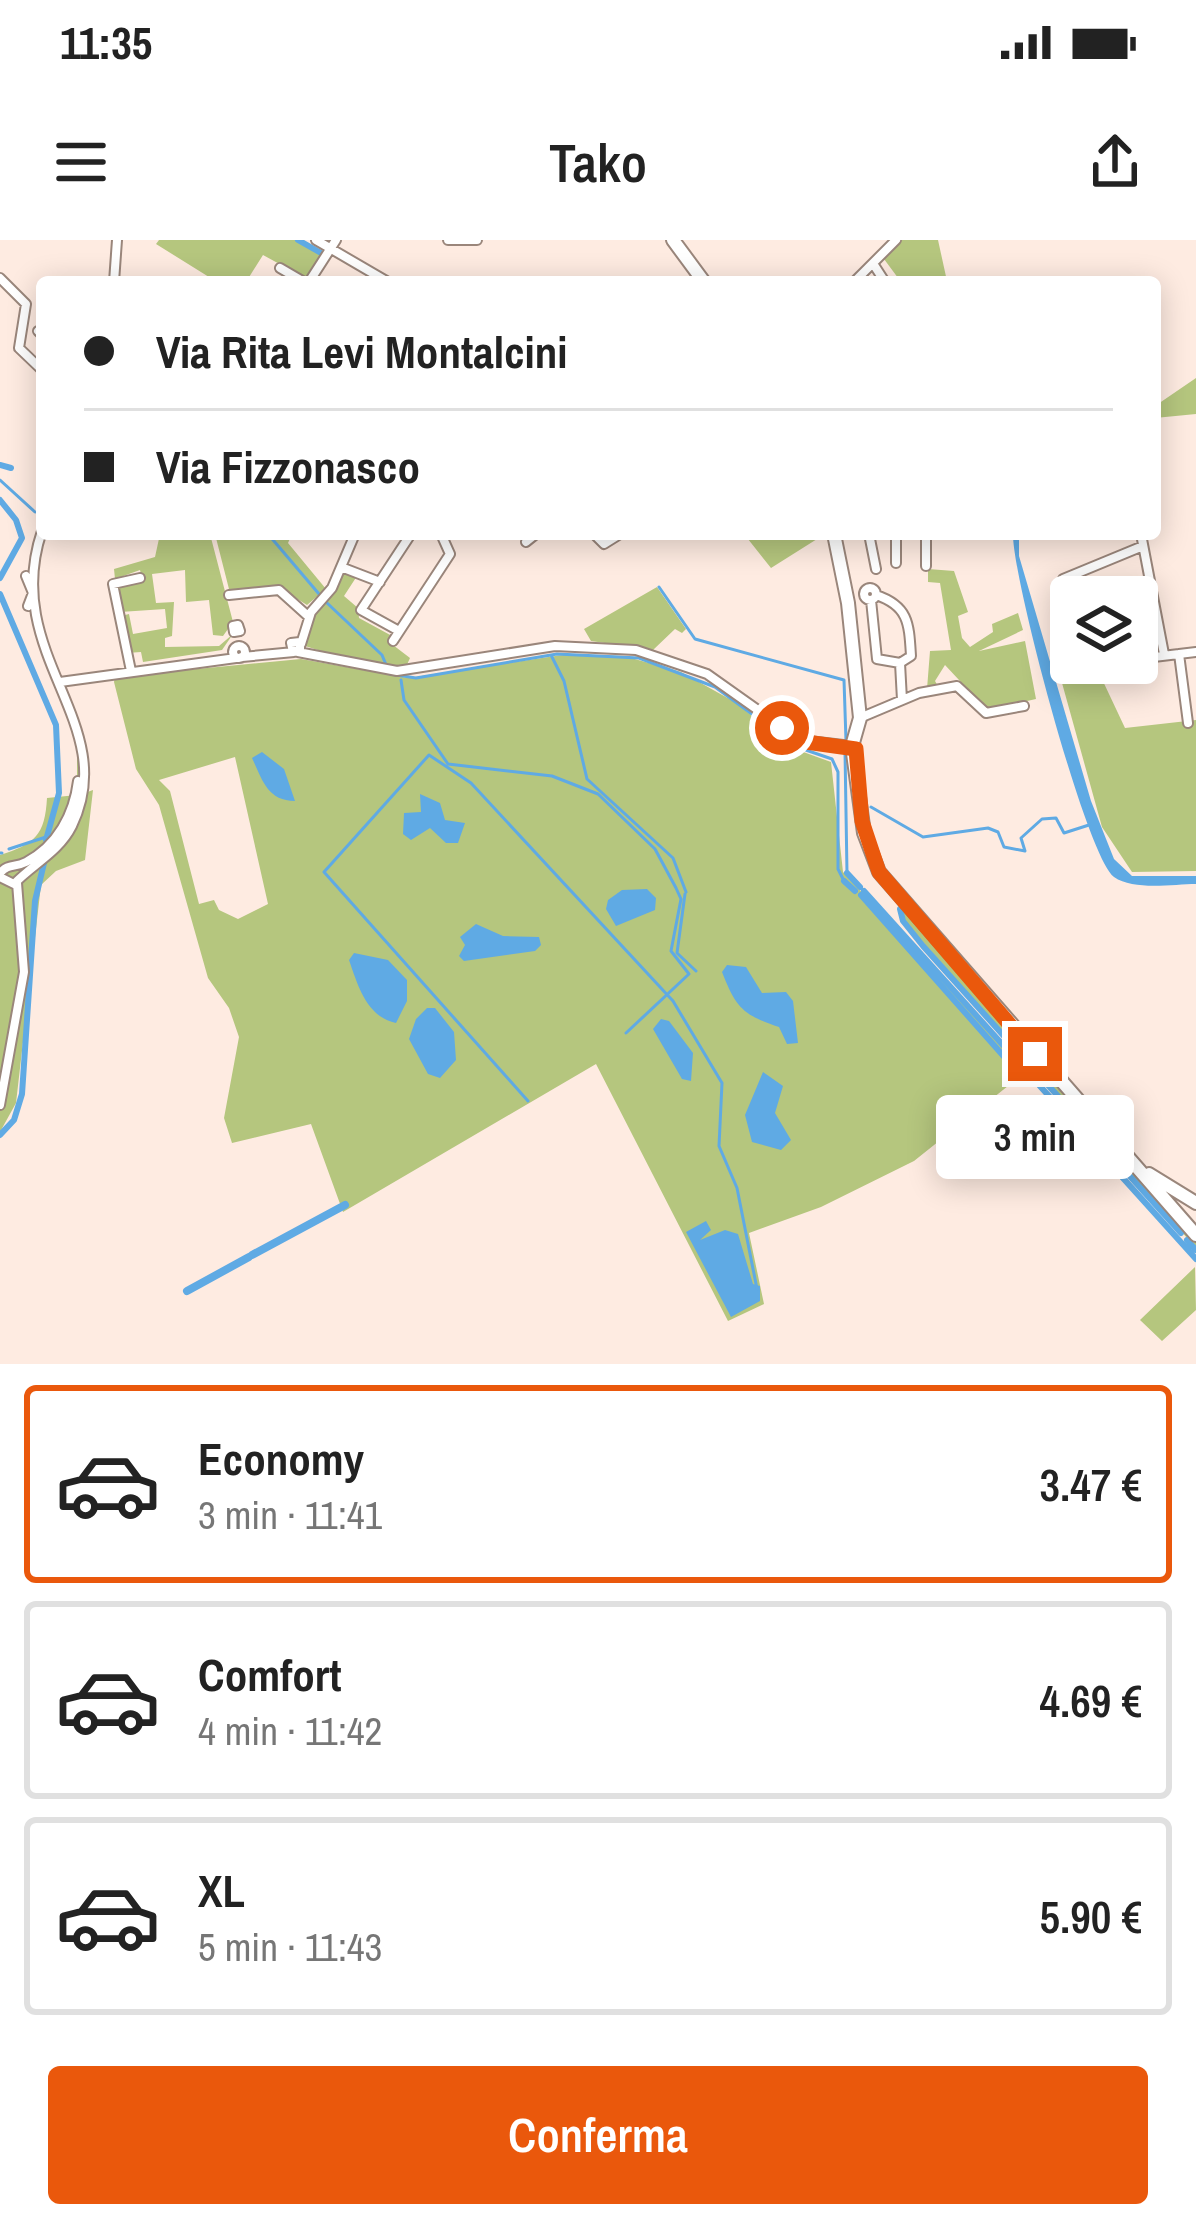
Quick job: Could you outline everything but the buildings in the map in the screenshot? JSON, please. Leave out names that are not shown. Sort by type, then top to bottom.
[{"type":"main road","points":[[673,240],[700,276]]},
{"type":"main road","points":[[835,540],[848,603],[858,718],[853,746],[864,833],[890,890],[1196,1234]]},
{"type":"main road","points":[[1129,1159],[1196,1203]]},
{"type":"main road","points":[[1196,1219],[1196,1234]]},
{"type":"street","points":[[114,276],[117,240]]},
{"type":"street","points":[[316,240],[332,244],[379,276]]},
{"type":"street","points":[[448,240],[477,240]]},
{"type":"street","points":[[861,276],[896,240]]},
{"type":"street","points":[[311,276],[332,244]]},
{"type":"street","points":[[874,265],[880,276]]},
{"type":"street","points":[[280,268],[295,276]]},
{"type":"street","points":[[0,278],[27,308],[19,348],[36,364]]},
{"type":"street","points":[[3,881],[18,880],[58,847],[76,817],[83,779],[57,699],[56,679],[40,660],[25,619],[28,560],[38,540]]},
{"type":"street","points":[[297,647],[352,540]]},
{"type":"street","points":[[399,631],[361,612],[407,540]]},
{"type":"street","points":[[393,641],[450,554],[444,540]]},
{"type":"street","points":[[870,540],[876,569]]},
{"type":"street","points":[[896,540],[896,563]]},
{"type":"street","points":[[926,540],[926,566]]},
{"type":"street","points":[[1142,540],[1164,655]]},
{"type":"street","points":[[1070,576],[1143,546]]},
{"type":"street","points":[[341,567],[380,582]]},
{"type":"street","points":[[131,671],[113,584],[140,578]]},
{"type":"street","points":[[229,595],[280,590],[309,617]]},
{"type":"street","points":[[873,598],[896,603],[906,614],[910,656],[900,663],[877,659],[873,598]]},
{"type":"street","points":[[236,633],[239,652]]},
{"type":"street","points":[[56,679],[216,662],[239,652],[263,656],[297,647],[397,671],[572,645],[636,650],[707,674],[800,740],[853,746]]},
{"type":"street","points":[[1158,656],[1196,652]]},
{"type":"street","points":[[1179,654],[1188,723]]},
{"type":"street","points":[[900,663],[902,700]]},
{"type":"street","points":[[858,718],[957,686],[986,713],[1024,706]]},
{"type":"street","points":[[3,881],[14,866],[42,851],[70,814],[78,772],[73,737]]},
{"type":"street","points":[[0,1106],[24,971],[14,866]]},
{"type":"street","points":[[3,881],[16,901]]},
{"type":"green space","points":[[159,240],[297,240],[321,253],[309,276],[263,255],[250,276],[207,276],[156,244]]},
{"type":"green space","points":[[898,240],[938,240],[946,276],[897,276],[884,259]]},
{"type":"green space","points":[[1196,378],[1196,414],[1161,417],[1161,402]]},
{"type":"green space","points":[[159,540],[212,540],[233,622],[223,636],[213,635],[209,600],[186,602],[185,570],[152,574],[156,603],[174,602],[172,636],[165,638],[165,647],[219,646],[233,634],[222,650],[143,662],[141,652],[127,653],[121,616],[129,614],[133,634],[167,628],[165,609],[120,612],[116,584],[142,578],[140,570],[115,579],[114,569],[155,557]]},
{"type":"green space","points":[[217,540],[289,540],[326,589],[307,605],[280,588],[230,593]]},
{"type":"green space","points":[[749,540],[815,540],[771,568]]},
{"type":"green space","points":[[928,569],[954,571],[968,612],[958,616],[962,638],[970,647],[993,632],[992,624],[1018,613],[1023,630],[979,651],[1025,641],[1036,699],[987,710],[945,665],[935,681],[939,688],[927,689],[930,651],[951,650],[940,583],[928,582]]},
{"type":"green space","points":[[343,570],[357,576],[344,596],[358,608],[359,618],[392,636],[393,645],[410,658],[405,669],[363,664],[305,646],[313,613]]},
{"type":"green space","points":[[657,587],[686,629],[682,633],[675,629],[653,650],[591,641],[584,629]]},
{"type":"green space","points":[[569,654],[624,656],[681,672],[733,701],[795,749],[831,762],[843,872],[1028,1070],[914,1161],[821,1207],[749,1233],[764,1304],[728,1321],[596,1064],[343,1212],[311,1124],[232,1143],[224,1118],[239,1037],[229,1008],[208,978],[159,805],[136,769],[115,677],[301,659],[408,678]],"holes":[[[235,757],[268,904],[238,919],[219,910],[214,900],[199,904],[170,791],[159,780]]]},
{"type":"green space","points":[[1062,684],[1104,684],[1125,728],[1196,720],[1196,871],[1132,872],[1102,827]]},
{"type":"green space","points":[[77,752],[82,794],[93,790],[85,860],[56,871],[41,885],[16,1103],[0,1132],[0,855],[36,836],[47,798],[77,795]]},
{"type":"green space","points":[[902,908],[1180,1219],[1196,1238],[1196,1248],[904,921]]},
{"type":"green space","points":[[1195,1267],[1196,1310],[1162,1341],[1140,1320]]},
{"type":"water","points":[[1014,540],[1019,540],[1019,556],[1050,661],[1050,684],[1057,684],[1091,801],[1114,859],[1132,876],[1196,876],[1196,884],[1132,884],[1114,877],[1102,858],[1069,770],[1024,602]]},
{"type":"water","points":[[262,752],[284,769],[295,801],[278,797],[267,787],[252,758]]},
{"type":"water","points":[[420,794],[440,803],[445,820],[465,823],[458,843],[446,843],[430,828],[411,840],[403,834],[404,813],[421,812]]},
{"type":"water","points":[[647,889],[656,898],[655,910],[616,926],[606,909],[608,900],[622,890]]},
{"type":"water","points":[[476,924],[503,936],[539,937],[541,945],[535,951],[464,961],[459,956],[465,945],[460,937]]},
{"type":"water","points":[[354,953],[388,960],[407,980],[407,1001],[396,1023],[378,1014],[365,999],[349,960]]},
{"type":"water","points":[[727,965],[746,967],[762,993],[786,992],[793,1001],[798,1043],[787,1044],[779,1027],[742,1008],[722,972]]},
{"type":"water","points":[[427,1008],[435,1008],[454,1032],[456,1060],[440,1078],[428,1074],[409,1039],[416,1019]]},
{"type":"water","points":[[661,1019],[669,1021],[693,1053],[691,1081],[682,1079],[653,1029]]},
{"type":"water","points":[[763,1072],[783,1086],[775,1113],[791,1140],[781,1150],[752,1142],[745,1115]]},
{"type":"water","points":[[706,1221],[711,1230],[700,1240],[725,1230],[738,1234],[753,1284],[760,1286],[760,1301],[731,1317],[686,1232]]},
{"type":"waterway","points":[[298,240],[321,253]]},
{"type":"waterway","points":[[0,465],[11,468]]},
{"type":"waterway","points":[[0,480],[35,512]]},
{"type":"waterway","points":[[0,500],[16,520],[22,538],[0,578]]},
{"type":"waterway","points":[[273,540],[319,594]]},
{"type":"waterway","points":[[659,587],[695,639],[844,680],[846,741]]},
{"type":"waterway","points":[[0,594],[56,725],[59,793],[46,840]]},
{"type":"waterway","points":[[326,602],[382,655],[387,667]]},
{"type":"waterway","points":[[390,674],[416,678],[557,654],[639,658],[715,687],[797,747],[832,759],[838,772],[838,869],[844,881]]},
{"type":"waterway","points":[[551,655],[564,681],[587,779],[673,858],[686,892]]},
{"type":"waterway","points":[[401,680],[404,700],[448,764],[552,776],[598,794],[655,849],[681,899],[671,951],[689,974],[626,1033]]},
{"type":"waterway","points":[[845,751],[847,873]]},
{"type":"waterway","points":[[528,1101],[324,872],[429,755],[471,783],[673,1001],[722,1083],[719,1146],[737,1188],[757,1289]]},
{"type":"waterway","points":[[871,807],[923,837],[988,828],[998,832],[1004,847],[1025,851],[1021,838],[1042,819],[1056,818],[1064,833],[1089,825]]},
{"type":"waterway","points":[[9,849],[46,837]]},
{"type":"waterway","points":[[0,1135],[14,1120],[22,1094],[35,901],[44,863]]},
{"type":"waterway","points":[[847,873],[860,887]]},
{"type":"waterway","points":[[844,881],[855,891]]},
{"type":"waterway","points":[[864,891],[1196,1259]]},
{"type":"waterway","points":[[685,894],[677,953],[696,971]]},
{"type":"waterway","points":[[861,895],[1015,1069]]},
{"type":"waterway","points":[[900,909],[903,921],[923,946],[1181,1233]]},
{"type":"waterway","points":[[252,1255],[345,1205]]},
{"type":"waterway","points":[[1187,1240],[1196,1250]]},
{"type":"waterway","points":[[187,1291],[249,1257]]},
{"type":"route","points":[[782,728],[806,742],[856,749],[862,821],[879,872],[1035,1054]]}]
